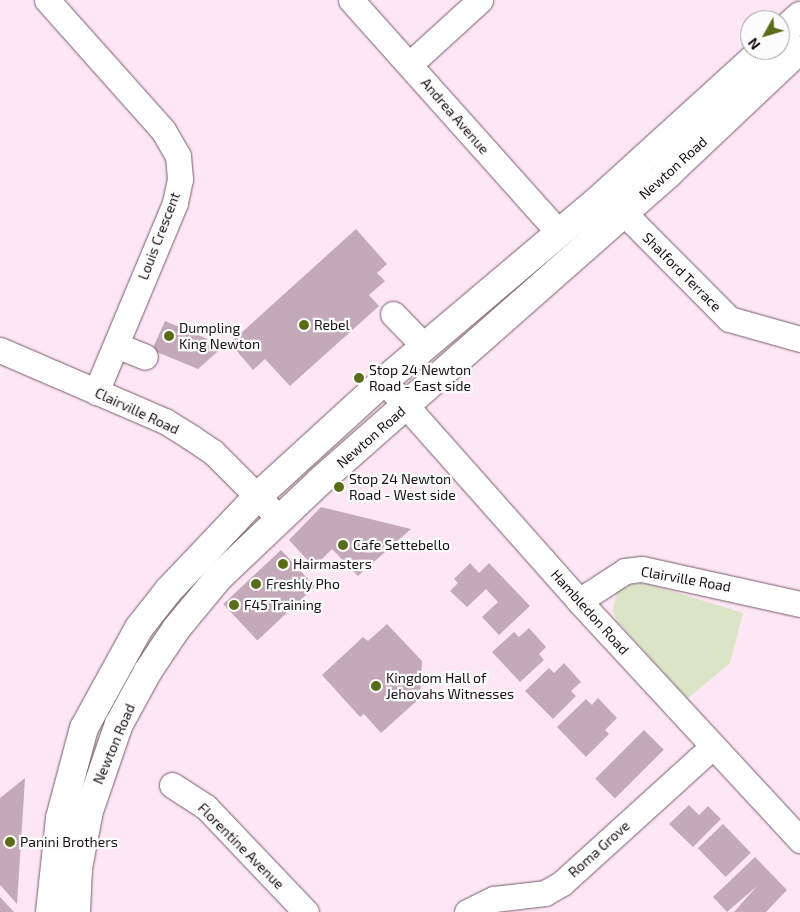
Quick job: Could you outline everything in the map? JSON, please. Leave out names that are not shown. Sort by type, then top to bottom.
[{"type":"main road","points":[[790,25],[800,16]]},
{"type":"main road","name":"Newton Road","points":[[50,912],[60,818],[84,728],[139,628],[200,555],[258,496],[424,346],[558,233],[614,204],[800,49]]},
{"type":"main road","name":"Newton Road","points":[[76,912],[78,868],[89,811],[119,724],[148,671],[176,629],[219,577],[279,518],[407,406],[614,204],[753,60]]},
{"type":"street","name":"Louis Crescent","points":[[47,0],[163,130],[178,156],[180,179],[174,203],[96,392]]},
{"type":"street","name":"Andrea Avenue","points":[[351,0],[410,64],[558,233]]},
{"type":"street","points":[[410,64],[480,0]]},
{"type":"street","name":"Shalford Terrace","points":[[614,204],[730,319],[800,340]]},
{"type":"street","points":[[393,314],[424,346]]},
{"type":"street","points":[[116,345],[146,357]]},
{"type":"street","name":"Clairville Road","points":[[0,350],[164,422],[192,438],[213,452],[279,518]]},
{"type":"street","name":"Hambledon Road","points":[[384,381],[579,601],[800,840]]},
{"type":"street","name":"Clairville Road","points":[[579,601],[625,571],[642,569],[800,604]]},
{"type":"street","name":"Roma Grove","points":[[467,912],[494,899],[545,893],[562,883],[712,747]]},
{"type":"street","name":"Florentine Avenue","points":[[172,785],[206,806],[306,912]]},
{"type":"green space","points":[[643,582],[743,613],[730,663],[687,699],[617,621],[613,611],[617,592],[624,586]]},
{"type":"building","name":"Rebel","points":[[356,229],[387,264],[377,273],[385,281],[369,295],[379,306],[290,386],[265,359],[253,370],[230,343]]},
{"type":"building","points":[[165,321],[224,346],[198,369],[152,350]]},
{"type":"building","name":"Cafe Settebello","points":[[321,507],[411,529],[358,576],[332,549],[314,567],[289,540]]},
{"type":"building","points":[[281,550],[315,587],[257,640],[223,604]]},
{"type":"building","points":[[470,563],[479,573],[489,563],[530,606],[499,635],[482,617],[498,602],[486,589],[467,607],[450,591],[458,583],[454,579]]},
{"type":"building","name":"Kingdom Hall of Jehovahs Witnesses","points":[[387,624],[422,661],[420,698],[381,733],[364,714],[360,717],[322,675],[363,637],[368,641]]},
{"type":"building","points":[[529,628],[546,647],[539,654],[544,660],[520,682],[492,652],[514,632],[519,637]]},
{"type":"building","points":[[564,663],[581,682],[571,691],[576,696],[553,719],[525,691],[549,668],[554,673]]},
{"type":"building","points":[[598,698],[617,718],[605,730],[609,734],[586,757],[557,727],[586,699],[592,705]]},
{"type":"building","points":[[644,730],[664,750],[615,799],[595,779]]},
{"type":"building","name":"Panini Brothers","points":[[25,778],[17,904],[0,885],[0,798]]},
{"type":"building","points":[[689,805],[699,815],[708,806],[721,819],[693,847],[669,824]]},
{"type":"building","points":[[723,824],[751,853],[726,877],[698,848]]},
{"type":"building","points":[[755,857],[787,890],[766,912],[734,912],[757,886],[727,912],[713,897]]},
{"type":"building","points":[[0,897],[14,912],[0,912]]},
{"type":"place","name":"Rebel","points":[[304,325]]},
{"type":"place","name":"Dumpling King Newton","points":[[169,336]]},
{"type":"place","name":"Stop 24 Newton Road - East side","points":[[359,378]]},
{"type":"place","name":"Stop 24 Newton Road - West side","points":[[339,487]]},
{"type":"place","name":"Cafe Settebello","points":[[343,545]]},
{"type":"place","name":"Hairmasters","points":[[283,564]]},
{"type":"place","name":"Freshly Pho","points":[[256,584]]},
{"type":"place","name":"F45 Training","points":[[234,605]]},
{"type":"place","name":"Kingdom Hall of Jehovahs Witnesses","points":[[376,686]]},
{"type":"place","name":"Panini Brothers","points":[[10,842]]}]
